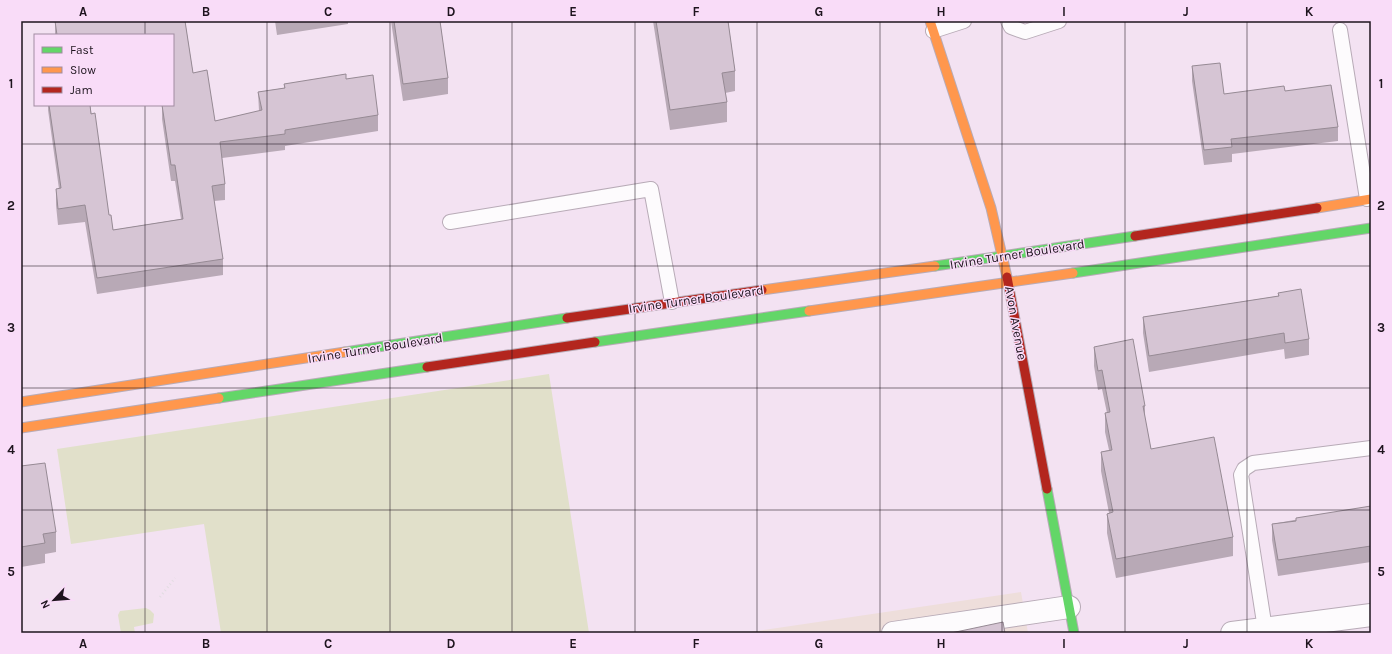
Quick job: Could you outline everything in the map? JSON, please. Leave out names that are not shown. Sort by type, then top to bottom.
[{"type":"main road","name":"Avon Avenue","points":[[932,26],[991,208],[1004,257],[1074,633]]},
{"type":"main road","name":"Irvine Turner Boulevard","points":[[21,402],[672,302],[1004,257],[1369,199]]},
{"type":"main road","name":"Irvine Turner Boulevard","points":[[21,428],[677,330],[1009,283],[1371,228]]},
{"type":"street","points":[[893,633],[1069,606]]},
{"type":"street","points":[[1232,633],[1265,629],[1345,626],[1371,614]]},
{"type":"lane","points":[[932,26],[964,21]]},
{"type":"lane","points":[[1008,21],[1011,26],[1025,32],[1059,21]]},
{"type":"lane","points":[[1340,30],[1369,199]]},
{"type":"lane","points":[[450,222],[651,189],[672,302]]},
{"type":"lane","points":[[1265,629],[1241,475],[1244,469],[1253,463],[1371,448]]},
{"type":"path","points":[[160,597],[175,578]]},
{"type":"shaded area","points":[[1021,592],[1028,633],[744,633]]},
{"type":"green space","points":[[549,374],[589,633],[221,633],[204,524],[71,544],[57,449]]},
{"type":"green space","points":[[146,608],[154,614],[153,623],[134,627],[135,633],[121,633],[118,615],[120,611]]},
{"type":"building","points":[[55,21],[185,21],[193,73],[207,70],[215,121],[262,110],[258,92],[285,88],[284,84],[346,74],[346,79],[373,75],[378,115],[285,130],[285,134],[220,142],[225,184],[212,186],[223,259],[97,278],[85,205],[58,209],[56,189],[61,188],[49,106],[90,106],[91,114],[95,113],[109,215],[111,215],[113,230],[183,219],[175,165],[171,165],[162,106],[174,106],[174,34],[57,34]]},
{"type":"building","points":[[394,21],[440,21],[448,78],[403,84]]},
{"type":"building","points":[[656,21],[728,21],[735,71],[722,73],[727,102],[670,110]]},
{"type":"building","points":[[1220,63],[1224,94],[1284,86],[1285,91],[1331,85],[1338,127],[1231,139],[1232,147],[1204,150],[1192,66]]},
{"type":"building","points":[[1301,289],[1309,339],[1285,343],[1284,333],[1149,356],[1143,317],[1279,296],[1278,293]]},
{"type":"building","points":[[1133,339],[1151,449],[1214,437],[1233,537],[1116,559],[1107,514],[1113,512],[1101,452],[1112,450],[1105,413],[1110,412],[1102,370],[1098,371],[1094,347]]},
{"type":"building","points":[[45,463],[56,532],[43,534],[45,543],[21,547],[21,466]]},
{"type":"building","points":[[1371,506],[1371,546],[1278,560],[1272,524],[1296,521],[1296,518]]},
{"type":"building","points":[[1003,622],[1005,633],[951,633]]},
{"type":"traffic: fast","points":[[1073,273],[1371,228]]},
{"type":"traffic: fast","points":[[935,266],[1135,236]]},
{"type":"traffic: fast","points":[[595,342],[809,311]]},
{"type":"traffic: fast","points":[[345,352],[567,318]]},
{"type":"traffic: fast","points":[[219,398],[427,367]]},
{"type":"traffic: fast","points":[[1047,489],[1074,633]]},
{"type":"traffic: slow","points":[[930,21],[991,208],[1007,277]]},
{"type":"traffic: slow","points":[[1317,208],[1371,199]]},
{"type":"traffic: slow","points":[[762,290],[935,266]]},
{"type":"traffic: slow","points":[[809,311],[1073,273]]},
{"type":"traffic: slow","points":[[21,402],[345,352]]},
{"type":"traffic: slow","points":[[21,428],[219,398]]},
{"type":"traffic: jam","points":[[1135,236],[1317,208]]},
{"type":"traffic: jam","points":[[1007,277],[1047,489]]},
{"type":"traffic: jam","points":[[567,318],[762,290]]},
{"type":"traffic: jam","points":[[427,367],[595,342]]}]
